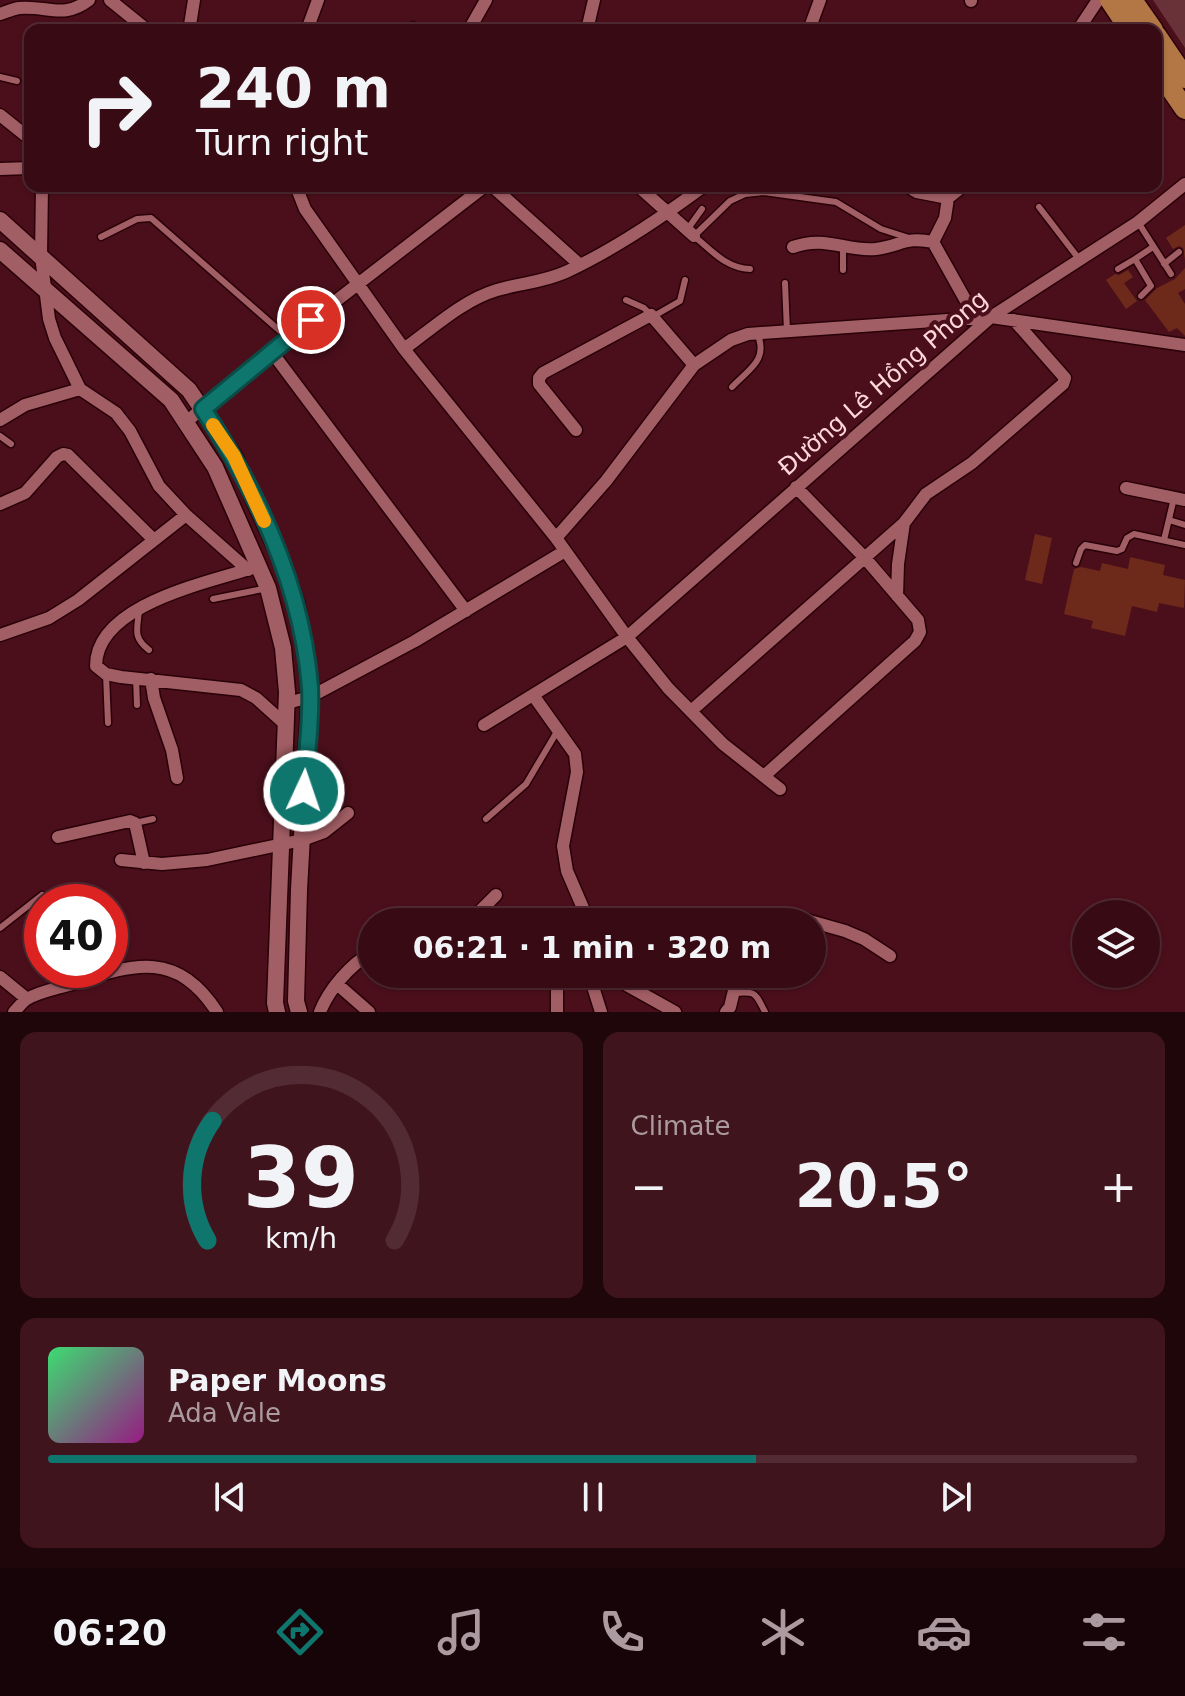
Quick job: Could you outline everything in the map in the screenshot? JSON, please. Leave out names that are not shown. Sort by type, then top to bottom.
[{"type":"main road","points":[[1110,0],[1126,24]]},
{"type":"main road","points":[[1132,0],[1149,24]]},
{"type":"main road","points":[[1162,44],[1185,78]]},
{"type":"main road","points":[[1162,76],[1185,109]]},
{"type":"street","points":[[0,14],[20,8],[61,13],[80,7],[89,0]]},
{"type":"street","points":[[110,0],[140,24]]},
{"type":"street","points":[[190,24],[194,0]]},
{"type":"street","points":[[309,24],[318,0]]},
{"type":"street","points":[[472,24],[486,0]]},
{"type":"street","points":[[588,24],[594,0]]},
{"type":"street","points":[[811,24],[820,0]]},
{"type":"street","points":[[1082,24],[1098,0]]},
{"type":"street","points":[[0,115],[24,134]]},
{"type":"street","points":[[0,169],[24,168]]},
{"type":"street","name":"Đường Lê Hồng Phong","points":[[484,725],[627,637],[991,317],[1138,222],[1185,184]]},
{"type":"street","points":[[42,192],[41,256],[49,319],[80,389],[116,413],[130,431],[159,486],[186,515],[254,568]]},
{"type":"street","points":[[298,192],[305,209],[404,349],[556,538],[668,688],[723,744],[780,789]]},
{"type":"street","points":[[185,423],[271,351],[477,192]]},
{"type":"street","points":[[499,192],[580,265]]},
{"type":"street","points":[[645,192],[691,233]]},
{"type":"street","points":[[404,349],[464,306],[496,290],[532,284],[603,254],[696,192]]},
{"type":"street","points":[[917,192],[948,198]]},
{"type":"street","points":[[933,242],[945,218],[948,198],[956,192]]},
{"type":"street","points":[[0,220],[189,390],[234,456],[281,559],[296,603],[305,646],[310,697],[296,1001],[299,1012]]},
{"type":"street","points":[[793,247],[809,242],[873,249],[909,238],[933,242]]},
{"type":"street","points":[[933,242],[975,317]]},
{"type":"street","points":[[0,250],[171,400],[215,467],[254,568],[268,588],[283,648],[287,703],[276,950],[277,1012]]},
{"type":"street","points":[[576,430],[539,384],[543,373],[652,316],[694,365]]},
{"type":"street","points":[[556,538],[606,481],[694,365],[731,340],[757,333],[991,317],[1185,345]]},
{"type":"street","points":[[691,711],[904,523],[926,494],[972,463],[1063,384],[1065,378],[1014,320]]},
{"type":"street","points":[[271,351],[466,611]]},
{"type":"street","points":[[0,420],[25,405],[80,389]]},
{"type":"street","points":[[0,504],[25,493],[57,457],[68,455],[154,540]]},
{"type":"street","points":[[764,776],[915,641],[920,632],[918,620],[865,558],[796,487]]},
{"type":"street","points":[[1126,488],[1179,499]]},
{"type":"street","points":[[0,635],[49,618],[78,600],[186,515]]},
{"type":"street","points":[[897,596],[904,523]]},
{"type":"street","points":[[287,703],[310,697],[466,611],[565,551]]},
{"type":"street","points":[[254,568],[160,598],[139,609],[107,633],[96,651],[96,666],[106,674],[241,690],[256,698],[286,725]]},
{"type":"street","points":[[151,679],[177,778]]},
{"type":"street","points":[[533,695],[575,754],[577,772],[563,846],[567,871],[583,908]]},
{"type":"street","points":[[121,860],[186,863],[302,840],[324,832],[348,813]]},
{"type":"street","points":[[58,837],[123,821],[135,823],[144,863]]},
{"type":"street","points":[[483,908],[496,895]]},
{"type":"street","points":[[826,926],[864,939],[890,956]]},
{"type":"street","points":[[276,950],[298,951]]},
{"type":"street","points":[[320,1012],[337,984],[358,965]]},
{"type":"street","points":[[14,1012],[27,999],[110,971],[138,966],[164,968],[187,976],[216,1011]]},
{"type":"street","points":[[0,977],[27,999]]},
{"type":"street","points":[[337,984],[369,1012]]},
{"type":"street","points":[[557,988],[557,1012]]},
{"type":"street","points":[[593,988],[598,1008]]},
{"type":"street","points":[[632,988],[675,1012]]},
{"type":"street","points":[[726,1012],[735,988]]},
{"type":"lane","points":[[0,77],[17,81]]},
{"type":"lane","points":[[691,233],[730,201],[745,194],[764,192],[836,202],[881,229],[909,238]]},
{"type":"lane","points":[[1039,207],[1079,259]]},
{"type":"lane","points":[[691,233],[702,209]]},
{"type":"lane","points":[[101,237],[143,216],[151,218],[288,338]]},
{"type":"lane","points":[[1138,222],[1171,274]]},
{"type":"lane","points":[[691,233],[725,263],[750,269]]},
{"type":"lane","points":[[843,245],[843,270]]},
{"type":"lane","points":[[1118,269],[1153,247]]},
{"type":"lane","points":[[1164,264],[1179,252]]},
{"type":"lane","points":[[1135,259],[1151,286],[1141,296]]},
{"type":"lane","points":[[626,300],[644,308],[652,316],[680,301],[685,280]]},
{"type":"lane","points":[[785,283],[787,331]]},
{"type":"lane","points":[[732,387],[758,360],[762,344],[757,333]]},
{"type":"lane","points":[[0,436],[11,444]]},
{"type":"lane","points":[[1164,540],[1179,499]]},
{"type":"lane","points":[[1169,520],[1185,525]]},
{"type":"lane","points":[[1076,563],[1085,545],[1117,551],[1134,534],[1185,545]]},
{"type":"lane","points":[[213,599],[268,588]]},
{"type":"lane","points":[[139,609],[137,637],[139,643],[149,650]]},
{"type":"lane","points":[[106,674],[108,723]]},
{"type":"lane","points":[[136,677],[137,705]]},
{"type":"lane","points":[[486,819],[526,784],[558,730]]},
{"type":"lane","points":[[135,823],[153,819]]},
{"type":"lane","points":[[0,928],[24,909]]},
{"type":"lane","points":[[734,993],[752,991],[765,1012]]},
{"type":"shaded area","points":[[1153,0],[1185,0],[1185,48]]},
{"type":"building","points":[[1185,225],[1185,260],[1183,248],[1173,249],[1166,238]]},
{"type":"building","points":[[1185,268],[1185,289],[1178,293],[1185,304],[1185,336],[1177,328],[1169,332],[1145,300]]},
{"type":"building","points":[[1128,270],[1133,277],[1124,283],[1137,301],[1126,309],[1106,280]]},
{"type":"building","points":[[1035,534],[1052,538],[1042,584],[1025,580]]},
{"type":"building","points":[[1130,557],[1165,565],[1163,575],[1185,580],[1184,608],[1159,603],[1157,612],[1132,606],[1125,636],[1091,628],[1093,621],[1064,614],[1074,569],[1081,567],[1100,571],[1102,563],[1128,569]]},
{"type":"slow traffic","points":[[213,425],[234,456],[264,521]]},
{"type":"route","points":[[304,791],[310,691],[296,603],[281,559],[252,493],[234,456],[203,409],[311,320]]}]
